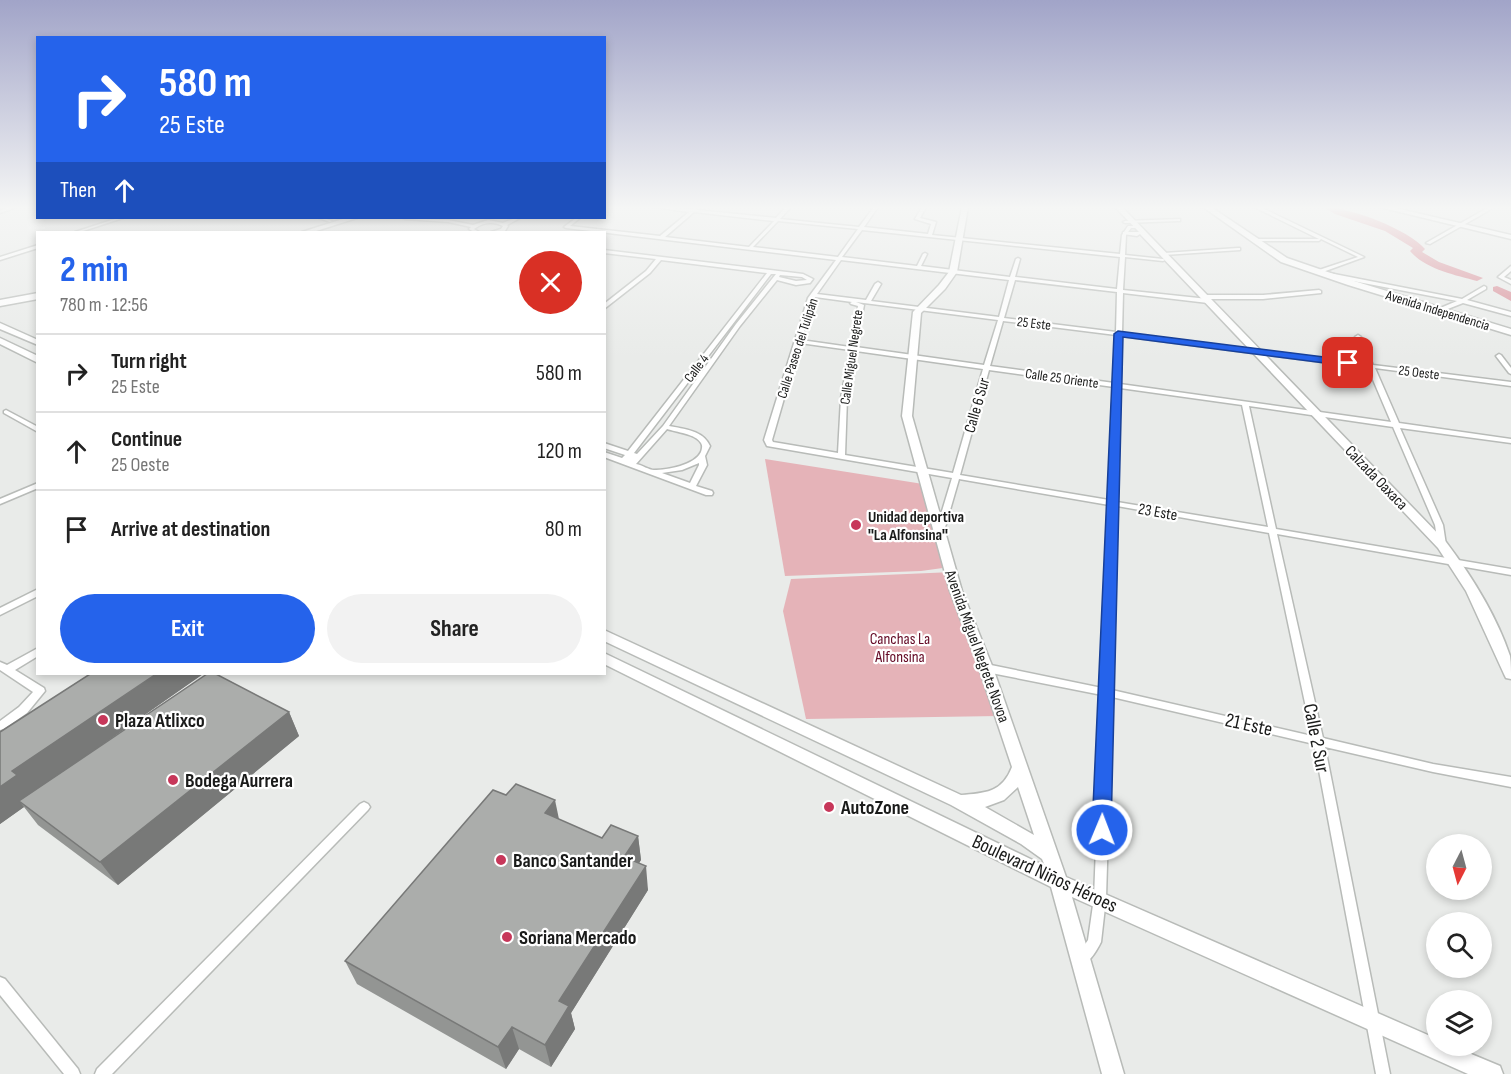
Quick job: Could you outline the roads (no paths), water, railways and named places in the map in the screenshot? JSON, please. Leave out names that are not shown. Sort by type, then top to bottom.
[{"type":"highway","points":[[0,302],[36,294]]},
{"type":"main road","points":[[919,309],[942,287],[952,272],[955,257]]},
{"type":"main road","name":"Calzada Oaxaca","points":[[1162,257],[1442,545],[1456,562],[1472,590],[1511,674]]},
{"type":"main road","name":"Avenida Independencia","points":[[1280,257],[1322,273],[1511,332]]},
{"type":"main road","name":"Avenida Miguel Negrete Novoa","points":[[919,309],[907,416],[956,591],[986,668],[1059,882],[1113,1073]]},
{"type":"main road","points":[[0,326],[36,343]]},
{"type":"main road","points":[[0,340],[36,359]]},
{"type":"main road","name":"Boulevard Niños Héroes","points":[[606,636],[665,666],[960,801],[1025,837],[1050,855]]},
{"type":"main road","name":"Boulevard Niños Héroes","points":[[606,659],[1059,882],[1100,898],[1492,1074]]},
{"type":"main road","points":[[960,801],[978,802],[1002,794],[1014,782],[1020,767]]},
{"type":"street","points":[[640,257],[769,273],[777,276],[796,283],[809,281],[803,276],[777,276]]},
{"type":"street","points":[[832,257],[1206,301],[1319,292]]},
{"type":"street","points":[[918,268],[923,257]]},
{"type":"street","points":[[1082,959],[1094,942],[1100,898],[1105,692],[1123,257]]},
{"type":"street","points":[[1322,273],[1362,257]]},
{"type":"street","name":"Calle Paseo del Tulipán","points":[[770,444],[768,440],[812,297],[840,258]]},
{"type":"street","points":[[606,299],[623,288],[656,259]]},
{"type":"street","points":[[606,305],[629,288],[656,259]]},
{"type":"street","name":"Calle 6 Sur","points":[[939,532],[1018,259]]},
{"type":"street","points":[[1511,268],[1501,277],[1511,282]]},
{"type":"street","name":"Calle 4","points":[[628,463],[630,455],[769,273]]},
{"type":"street","points":[[1322,273],[1462,301],[1511,314]]},
{"type":"street","name":"Calle 4","points":[[628,463],[640,458],[665,427],[777,276]]},
{"type":"street","points":[[868,302],[878,284]]},
{"type":"street","points":[[1440,310],[1484,288]]},
{"type":"street","name":"25 Este","points":[[812,297],[868,302],[1255,351]]},
{"type":"street","name":"Calle Miguel Negrete","points":[[812,297],[861,305],[844,398],[841,457]]},
{"type":"street","points":[[1358,337],[1439,525],[1442,545]]},
{"type":"street","name":"Calle 25 Oriente","points":[[798,341],[1397,425]]},
{"type":"street","name":"25 Oeste","points":[[1255,351],[1511,384]]},
{"type":"street","points":[[1499,356],[1511,372]]},
{"type":"street","points":[[700,363],[710,364]]},
{"type":"street","name":"Calle 2 Sur","points":[[1245,404],[1318,740],[1383,1074]]},
{"type":"street","points":[[6,411],[36,429]]},
{"type":"street","points":[[1397,425],[1511,441]]},
{"type":"street","points":[[665,427],[699,437],[706,446],[702,457],[703,465],[692,486]]},
{"type":"street","name":"23 Este","points":[[770,444],[1511,572]]},
{"type":"street","points":[[606,447],[640,458]]},
{"type":"street","points":[[606,455],[655,471],[709,493]]},
{"type":"street","points":[[655,471],[680,468],[702,457]]},
{"type":"street","points":[[0,502],[36,486]]},
{"type":"street","points":[[0,612],[36,593]]},
{"type":"street","points":[[4,667],[36,652]]},
{"type":"street","points":[[0,726],[23,710],[40,691],[4,667]]},
{"type":"street","name":"21 Este","points":[[986,668],[1105,692],[1433,768],[1511,782]]},
{"type":"street","points":[[102,1074],[364,807]]},
{"type":"street","points":[[0,984],[73,1074]]},
{"type":"waterway","points":[[1422,257],[1477,278]]},
{"type":"waterway","points":[[1497,289],[1511,297]]},
{"type":"place","name":"Unidad deportiva ''La Alfonsina''","points":[[856,525]]},
{"type":"place","name":"Plaza Atlixco","points":[[103,720]]},
{"type":"place","name":"Bodega Aurrera","points":[[173,780]]},
{"type":"place","name":"AutoZone","points":[[829,807]]},
{"type":"place","name":"Banco Santander","points":[[501,860]]},
{"type":"place","name":"Soriana Mercado","points":[[507,937]]},
{"type":"park label","name":"Canchas La Alfonsina","points":[[900,647]]}]
